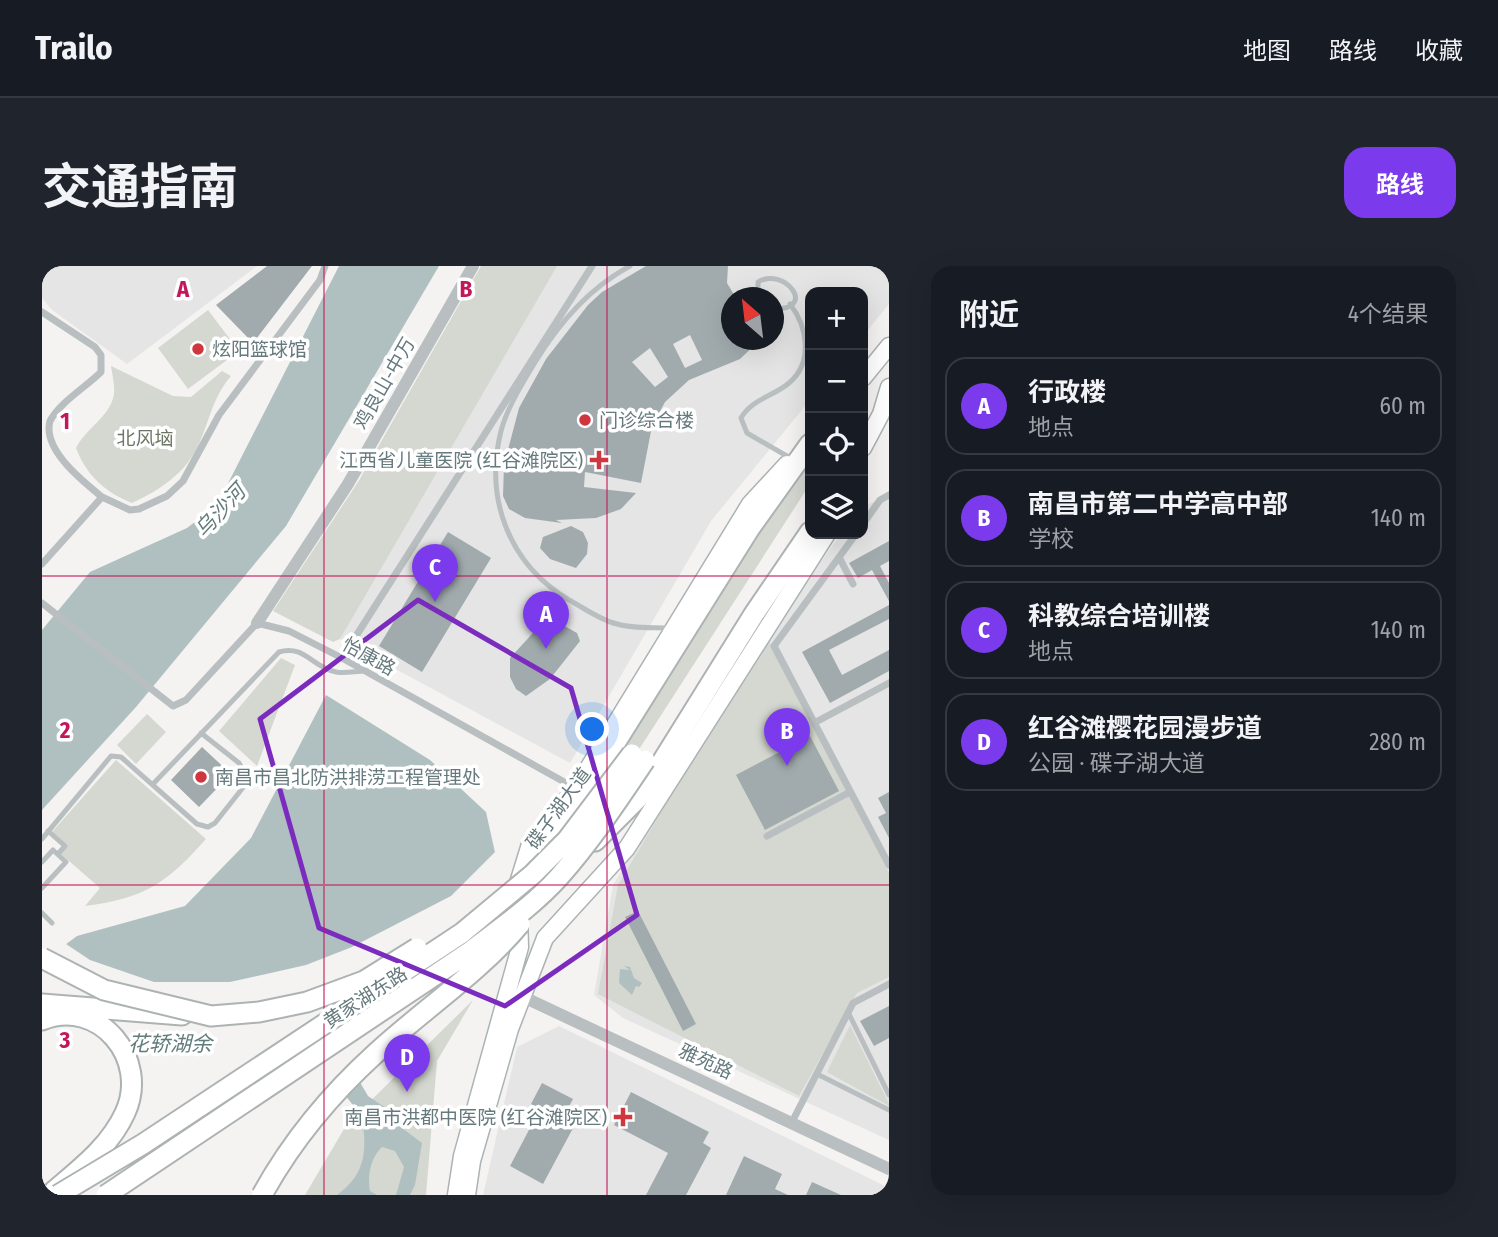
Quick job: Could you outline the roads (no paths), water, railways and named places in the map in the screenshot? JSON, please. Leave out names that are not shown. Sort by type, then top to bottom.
[{"type":"highway","points":[[42,1004],[211,1016],[259,1012],[307,1002],[364,981],[533,874],[750,528],[805,449]]},
{"type":"highway","points":[[262,1195],[279,1165],[326,1104],[375,1054],[502,946],[558,879],[642,794],[754,614],[805,539]]},
{"type":"highway","name":"黄家湖东路","points":[[58,1195],[143,1144],[462,933],[533,874],[568,840],[638,757],[608,815],[558,879],[468,953],[106,1195]]},
{"type":"highway","points":[[42,958],[104,990],[211,1016]]},
{"type":"highway","points":[[42,1020],[51,1016],[80,1017],[105,1027],[127,1052],[132,1076],[126,1111],[106,1145],[50,1195]]},
{"type":"main road","points":[[868,373],[886,357]]},
{"type":"main road","points":[[868,439],[881,414],[889,387]]},
{"type":"main road","name":"碟子湖大道","points":[[467,1195],[472,1161],[514,993],[520,947],[519,883],[523,861],[530,844],[576,788],[750,504],[805,447]]},
{"type":"main road","name":"碟子湖大道","points":[[456,1195],[462,1156],[514,993],[545,938],[626,848],[824,539]]},
{"type":"street","points":[[42,312],[95,346],[101,355],[102,372],[49,422],[46,436],[51,449],[71,471],[103,497],[130,510],[139,509],[167,496],[183,481],[219,415],[320,280],[325,266]]},
{"type":"street","name":"鸡良山-中万","points":[[257,623],[348,484],[473,266]]},
{"type":"street","points":[[342,658],[592,266]]},
{"type":"street","points":[[868,517],[880,500],[889,495]]},
{"type":"street","points":[[42,564],[103,497]]},
{"type":"street","points":[[852,539],[774,646],[889,865]]},
{"type":"street","points":[[839,557],[853,584]]},
{"type":"street","points":[[44,605],[165,701],[178,706],[257,623]]},
{"type":"street","name":"怡康路","points":[[257,623],[289,631],[342,658],[576,788]]},
{"type":"street","points":[[814,723],[889,683]]},
{"type":"street","points":[[767,836],[850,792]]},
{"type":"street","points":[[792,1122],[853,1003],[889,984]]},
{"type":"street","name":"雅苑路","points":[[514,993],[889,1168]]},
{"type":"lane","points":[[630,266],[611,276],[586,298],[564,320],[538,357],[502,429],[495,490],[502,518],[521,556],[533,573],[552,589],[616,624],[673,628]]},
{"type":"lane","points":[[758,287],[758,282],[773,271]]},
{"type":"lane","points":[[784,306],[790,304],[796,293],[790,276]]},
{"type":"lane","points":[[790,304],[803,320],[806,341],[798,372],[790,382],[758,401],[741,418],[747,433],[792,459]]},
{"type":"lane","points":[[153,784],[279,652],[290,648],[299,651],[337,673],[365,671]]},
{"type":"lane","points":[[42,839],[111,756],[121,757],[197,824],[208,827],[215,824],[249,780],[239,763],[201,733]]},
{"type":"lane","points":[[48,831],[65,846],[58,854]]},
{"type":"lane","points":[[42,862],[53,850],[66,862],[42,888]]},
{"type":"lane","points":[[42,913],[52,923]]},
{"type":"lane","points":[[848,1012],[889,1095]]},
{"type":"lane","points":[[817,1074],[889,1110]]},
{"type":"water","name":"乌沙河","points":[[339,266],[439,266],[286,526],[136,707],[42,810],[42,630],[90,572],[187,528],[217,505]]},
{"type":"water","name":"花轿湖余","points":[[326,695],[430,760],[486,812],[500,875],[339,1046],[368,1096],[386,1108],[398,1125],[422,1143],[415,1185],[410,1195],[396,1195],[404,1167],[395,1151],[382,1147],[375,1156],[370,1173],[370,1191],[377,1195],[337,1195],[347,1187],[359,1170],[364,1151],[364,1129],[362,1117],[322,1065],[42,1195],[42,962],[77,936],[185,906],[251,838]]},
{"type":"water","points":[[624,966],[630,967],[634,978],[642,983],[639,987],[636,986],[632,995],[619,983],[620,969],[630,970]]},
{"type":"place","name":"炫阳篮球馆","points":[[198,349]]},
{"type":"place","name":"门诊综合楼","points":[[585,420]]},
{"type":"place","name":"江西省儿童医院 (红谷滩院区)","points":[[599,460]]},
{"type":"place","name":"科教综合培训楼","points":[[435,602]]},
{"type":"place","name":"行政楼","points":[[546,649]]},
{"type":"place","name":"南昌市第二中学高中部","points":[[787,766]]},
{"type":"place","name":"南昌市昌北防洪排涝工程管理处","points":[[201,777]]},
{"type":"place","name":"红谷滩樱花园漫步道","points":[[407,1092]]},
{"type":"place","name":"南昌市洪都中医院 (红谷滩院区)","points":[[623,1117]]},
{"type":"park label","name":"北风垴","points":[[145,438]]}]
